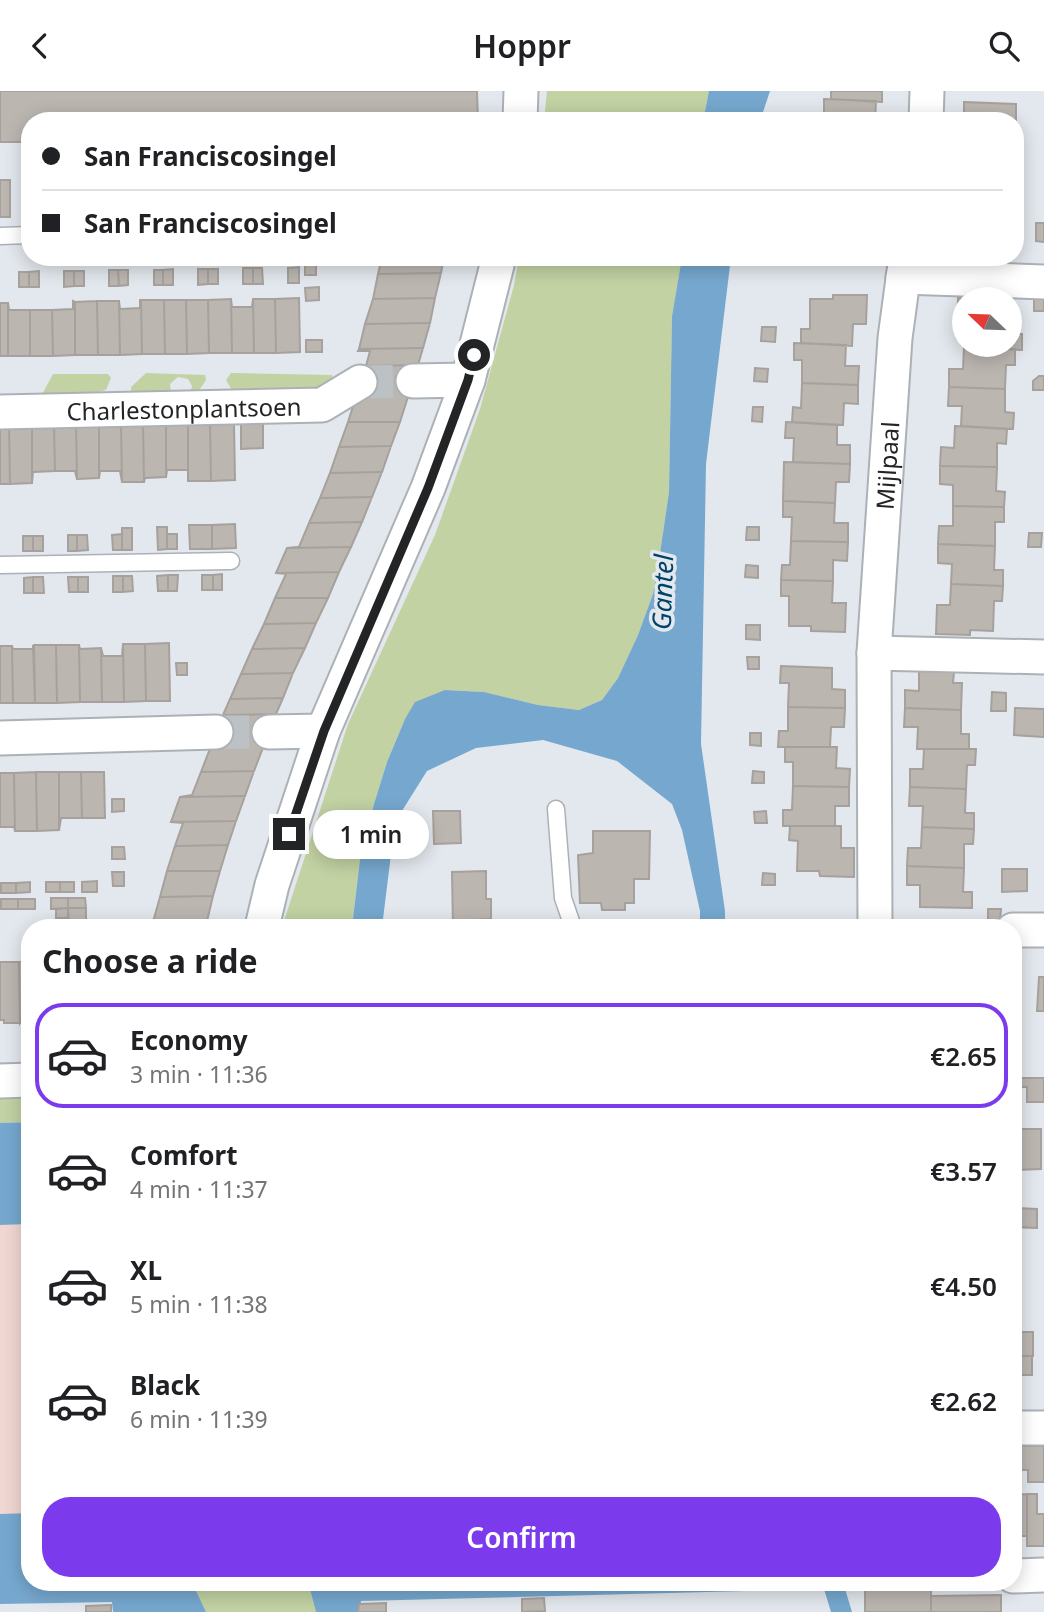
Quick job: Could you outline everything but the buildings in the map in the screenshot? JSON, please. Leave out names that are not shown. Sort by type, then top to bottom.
[{"type":"street","points":[[520,112],[521,91]]},
{"type":"street","points":[[926,112],[927,91]]},
{"type":"street","points":[[264,919],[272,885],[324,731],[428,488],[468,380],[497,266]]},
{"type":"street","name":"Mijlpaal","points":[[875,919],[873,653],[895,338],[905,267],[1044,282]]},
{"type":"street","points":[[413,381],[468,380]]},
{"type":"street","name":"Charlestonplantsoen","points":[[0,412],[322,405],[360,382]]},
{"type":"street","points":[[873,653],[1044,657]]},
{"type":"street","points":[[269,732],[324,731]]},
{"type":"street","points":[[0,738],[216,732]]},
{"type":"street","points":[[1022,930],[1044,930]]},
{"type":"street","points":[[0,1080],[21,1080]]},
{"type":"street","points":[[1022,1428],[1044,1428]]},
{"type":"street","points":[[1022,1576],[1044,1575]]},
{"type":"lane","points":[[0,236],[21,235]]},
{"type":"lane","points":[[0,565],[231,561]]},
{"type":"lane","points":[[556,809],[563,898],[570,919]]},
{"type":"shaded area","points":[[21,1224],[21,1513],[0,1514],[0,1225]]},
{"type":"green space","points":[[547,91],[709,91],[705,112],[545,112]]},
{"type":"green space","points":[[517,266],[680,266],[672,316],[669,492],[653,594],[618,678],[602,700],[579,710],[538,705],[484,692],[445,690],[405,719],[387,762],[374,804],[360,859],[353,919],[285,919],[348,724],[435,535],[480,409]]},
{"type":"green space","points":[[146,373],[205,375],[206,380],[194,398],[190,394],[192,386],[188,379],[178,377],[170,384],[171,394],[152,400],[131,392],[131,387]]},
{"type":"green space","points":[[231,373],[332,375],[334,383],[261,400],[237,399],[226,380]]},
{"type":"green space","points":[[53,374],[108,374],[111,378],[106,390],[48,403],[39,400]]},
{"type":"green space","points":[[21,1098],[21,1122],[0,1123],[0,1099]]},
{"type":"green space","points":[[196,1591],[310,1591],[316,1612],[206,1612]]},
{"type":"water","points":[[709,91],[770,91],[763,112],[705,112]]},
{"type":"water","name":"Gantel","points":[[680,266],[730,266],[706,464],[701,744],[725,919],[700,919],[682,830],[672,804],[617,761],[543,740],[476,748],[427,771],[395,822],[383,919],[353,919],[360,859],[374,804],[387,762],[415,702],[445,690],[484,692],[538,705],[579,710],[602,700],[618,678],[653,594],[660,553],[669,492],[672,316]]},
{"type":"water","points":[[21,1122],[21,1224],[0,1225],[0,1123]]},
{"type":"water","points":[[21,1513],[21,1591],[196,1591],[206,1612],[113,1612],[112,1602],[0,1604],[0,1514]]},
{"type":"water","points":[[310,1591],[747,1591],[361,1601],[360,1612],[316,1612]]},
{"type":"water","points":[[825,1591],[846,1591],[852,1612],[831,1612]]},
{"type":"tunnel","points":[[360,382],[413,381]]},
{"type":"tunnel","points":[[216,732],[269,732]]},
{"type":"route","points":[[289,834],[324,731],[428,488],[468,380],[474,355]]}]
